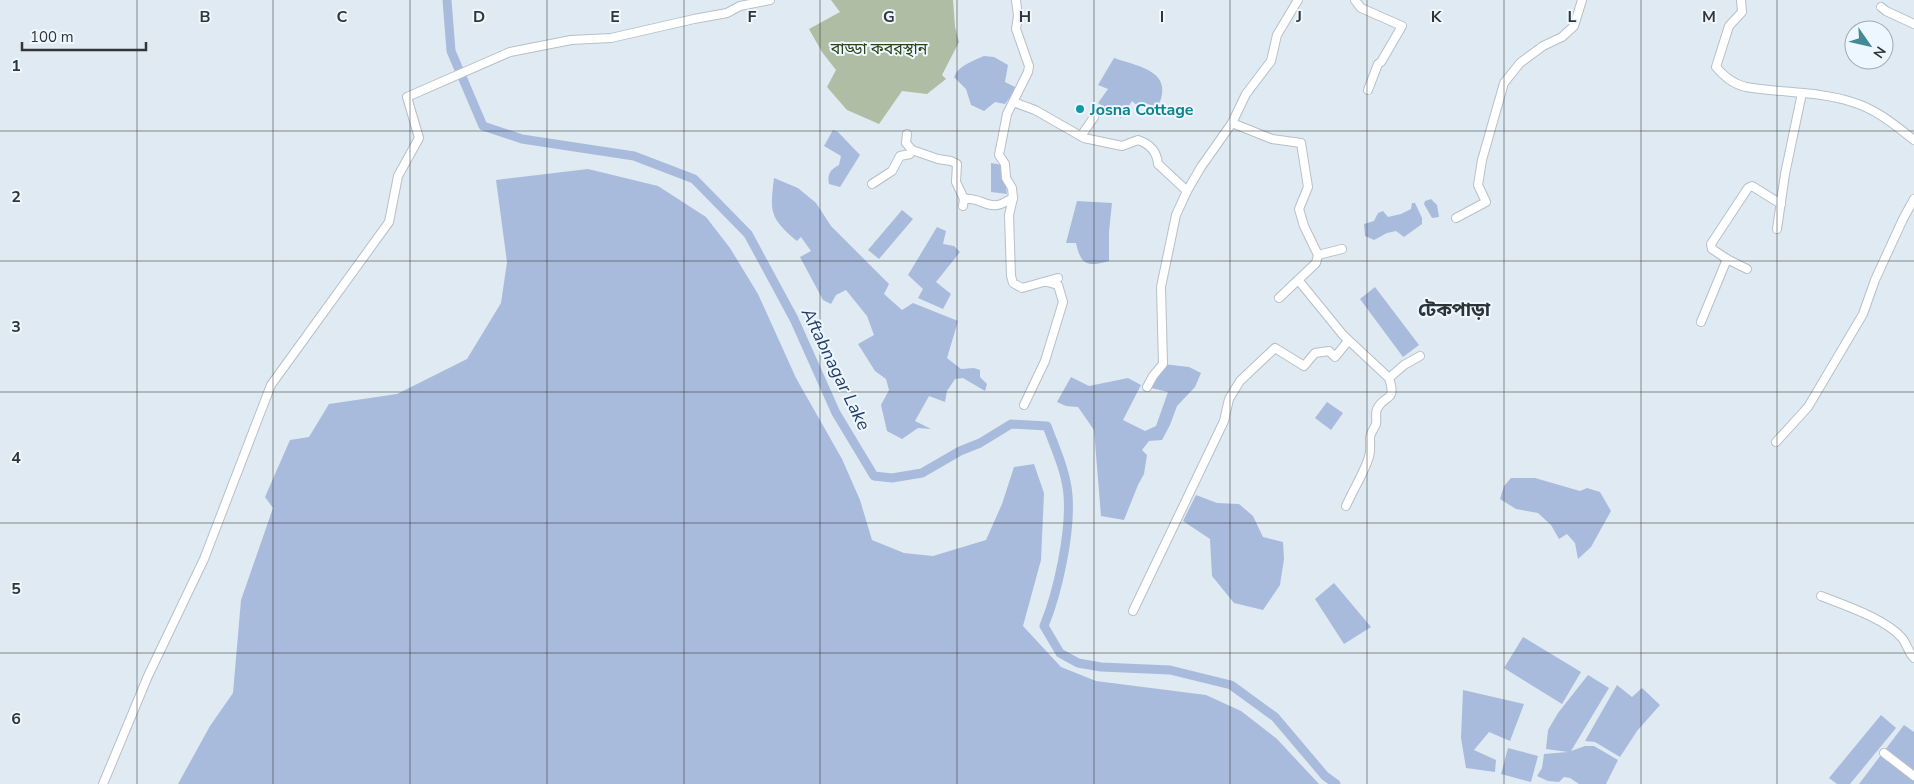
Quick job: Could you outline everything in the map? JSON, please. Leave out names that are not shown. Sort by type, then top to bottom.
[{"type":"street","points":[[103,784],[148,676],[204,559],[271,385],[389,222],[398,176],[419,138],[407,97],[510,52],[571,40],[611,38],[727,13],[740,6],[770,0]]},
{"type":"street","points":[[1016,0],[1018,16],[1016,29],[1029,66],[1028,72],[1006,114],[999,155],[1005,164],[1006,178],[1012,188],[1013,198],[1009,215],[1013,282],[1022,288],[1058,278]]},
{"type":"street","points":[[1147,387],[1163,364],[1161,287],[1176,215],[1201,167],[1232,123],[1246,94],[1271,61],[1277,35],[1298,0]]},
{"type":"street","points":[[1355,0],[1361,8],[1402,26],[1378,64],[1368,90]]},
{"type":"street","points":[[1456,218],[1486,202],[1478,185],[1480,168],[1494,112],[1504,83],[1520,63],[1542,46],[1562,37],[1574,26],[1582,0]]},
{"type":"street","points":[[1741,0],[1742,12],[1729,26],[1716,67],[1737,85],[1768,91],[1802,93],[1859,104],[1895,125],[1914,140]]},
{"type":"street","points":[[1881,6],[1886,11],[1914,24]]},
{"type":"street","points":[[1777,229],[1785,174],[1802,93]]},
{"type":"street","points":[[1013,102],[1035,110],[1081,136],[1122,146],[1138,140],[1147,143],[1158,157],[1158,164],[1188,191]]},
{"type":"street","points":[[1081,136],[1094,116]]},
{"type":"street","points":[[1232,123],[1272,139],[1301,143],[1308,187],[1300,210],[1304,226],[1318,255],[1316,263],[1279,298]]},
{"type":"street","points":[[907,134],[906,143],[912,150],[957,164],[956,182],[964,202],[973,198],[986,204],[997,205],[1013,198]]},
{"type":"street","points":[[872,184],[892,171],[900,156],[910,154],[912,150]]},
{"type":"street","points":[[1747,269],[1712,249],[1711,244],[1748,188],[1752,186],[1781,204]]},
{"type":"street","points":[[1776,442],[1808,407],[1863,314],[1875,280],[1903,218],[1914,199]]},
{"type":"street","points":[[1318,255],[1342,249]]},
{"type":"street","points":[[1701,322],[1727,259]]},
{"type":"street","points":[[1299,281],[1348,341],[1389,378],[1392,394],[1376,410],[1376,424],[1370,436],[1371,448],[1369,459],[1346,506]]},
{"type":"street","points":[[1024,405],[1045,361],[1063,302],[1058,285],[1045,282]]},
{"type":"street","points":[[1133,611],[1224,421],[1229,399],[1240,381],[1276,348],[1304,366],[1315,353],[1328,351],[1334,357],[1348,341]]},
{"type":"street","points":[[1389,378],[1404,364],[1420,356]]},
{"type":"street","points":[[1821,596],[1853,608],[1886,625],[1902,638],[1914,658]]},
{"type":"street","points":[[1884,753],[1914,776]]},
{"type":"green space","name":"বাড্ডা কবরস্থান","points":[[831,0],[953,0],[955,27],[959,42],[942,75],[946,79],[927,94],[902,91],[879,124],[847,110],[827,87],[836,70],[822,52],[809,29],[840,12]]},
{"type":"water","points":[[984,56],[994,57],[1008,65],[1005,82],[1017,88],[1005,104],[995,102],[984,111],[971,105],[966,89],[954,77],[963,66]]},
{"type":"water","points":[[1114,58],[1144,68],[1158,78],[1162,85],[1162,95],[1158,107],[1148,104],[1140,108],[1132,101],[1121,118],[1098,103],[1108,89],[1098,85]]},
{"type":"water","points":[[833,130],[838,132],[860,155],[840,187],[829,184],[828,178],[831,171],[839,165],[841,156],[824,146]]},
{"type":"water","points":[[991,163],[1003,165],[1007,194],[991,192]]},
{"type":"water","points":[[588,169],[658,186],[706,217],[730,248],[758,294],[796,378],[842,459],[860,500],[872,540],[904,553],[933,556],[986,540],[1002,504],[1014,467],[1034,464],[1044,493],[1041,560],[1023,626],[1061,667],[1096,681],[1206,695],[1241,711],[1277,739],[1319,784],[178,784],[210,726],[233,693],[241,600],[273,508],[265,497],[290,440],[309,437],[329,404],[397,394],[467,359],[501,303],[507,262],[496,180]]},
{"type":"water","points":[[774,178],[798,188],[816,203],[831,226],[889,284],[884,294],[902,310],[913,303],[958,321],[947,358],[961,369],[974,368],[980,370],[980,377],[987,384],[985,391],[963,378],[955,379],[947,391],[945,402],[929,396],[915,421],[931,429],[918,428],[902,439],[887,431],[881,405],[889,390],[886,379],[875,371],[858,344],[874,335],[867,316],[846,290],[836,295],[831,304],[823,300],[800,257],[811,251],[801,237],[797,241],[776,219],[772,207]]},
{"type":"water","points":[[1431,199],[1437,205],[1439,217],[1432,218],[1424,204],[1425,201]]},
{"type":"water","points":[[1077,201],[1112,203],[1109,261],[1096,264],[1086,263],[1080,256],[1076,243],[1066,243]]},
{"type":"water","points":[[1412,203],[1415,203],[1422,218],[1422,224],[1404,237],[1396,231],[1387,233],[1374,240],[1365,236],[1364,224],[1374,221],[1378,213],[1383,211],[1388,217],[1401,214],[1411,209]]},
{"type":"water","points":[[902,210],[913,219],[879,259],[868,250]]},
{"type":"water","points":[[937,227],[946,231],[943,244],[954,246],[960,252],[936,282],[951,294],[943,309],[918,298],[923,289],[908,275]]},
{"type":"water","points":[[1375,287],[1419,345],[1403,357],[1360,299]]},
{"type":"water","points":[[1163,364],[1189,367],[1201,373],[1195,387],[1177,406],[1162,440],[1149,441],[1142,450],[1147,455],[1144,474],[1124,520],[1101,516],[1094,430],[1078,407],[1066,406],[1057,402],[1071,377],[1089,386],[1128,378],[1141,385],[1123,420],[1145,431],[1156,426],[1168,392],[1147,387]]},
{"type":"water","points":[[1327,402],[1343,413],[1331,430],[1315,418]]},
{"type":"water","points":[[1511,478],[1535,478],[1580,491],[1587,488],[1600,492],[1611,511],[1591,547],[1578,559],[1575,543],[1567,534],[1559,539],[1551,525],[1538,513],[1516,509],[1500,499],[1504,486]]},
{"type":"water","points":[[1196,495],[1217,503],[1239,504],[1253,516],[1263,537],[1283,542],[1284,559],[1280,585],[1263,610],[1234,603],[1212,576],[1210,539],[1183,521]]},
{"type":"water","points":[[1334,583],[1371,627],[1344,644],[1315,599]]},
{"type":"water","points":[[1523,637],[1581,672],[1562,704],[1504,668]]},
{"type":"water","points":[[1588,675],[1609,688],[1571,751],[1585,746],[1594,746],[1618,760],[1606,784],[1579,784],[1570,778],[1564,777],[1559,782],[1548,781],[1537,776],[1542,768],[1544,754],[1568,752],[1546,749],[1548,730],[1558,713]]},
{"type":"water","points":[[1617,685],[1632,697],[1642,688],[1660,705],[1637,731],[1620,757],[1595,742],[1585,741]]},
{"type":"water","points":[[1463,690],[1524,704],[1510,741],[1489,732],[1474,750],[1496,760],[1495,772],[1466,768],[1461,738]]},
{"type":"water","points":[[1881,715],[1896,728],[1850,784],[1837,784],[1829,778]]},
{"type":"water","points":[[1904,725],[1914,732],[1914,771],[1885,750]]},
{"type":"water","points":[[1508,748],[1538,756],[1531,782],[1501,774]]},
{"type":"water","points":[[1881,755],[1914,781],[1914,784],[1859,784]]},
{"type":"waterway","name":"Aftabnagar Lake","points":[[447,0],[451,51],[483,126],[522,139],[634,156],[694,179],[748,234],[794,319],[836,413],[874,476],[892,478],[922,473],[960,451],[980,443],[1011,424],[1047,426],[1063,468],[1068,495],[1067,526],[1059,579],[1044,626],[1060,653],[1078,663],[1101,667],[1170,670],[1231,685],[1275,717],[1325,776],[1336,784]]},
{"type":"place","name":"Josna Cottage","points":[[1080,109]]},
{"type":"district","name":"টেকপাড়া","points":[[1454,309]]}]
